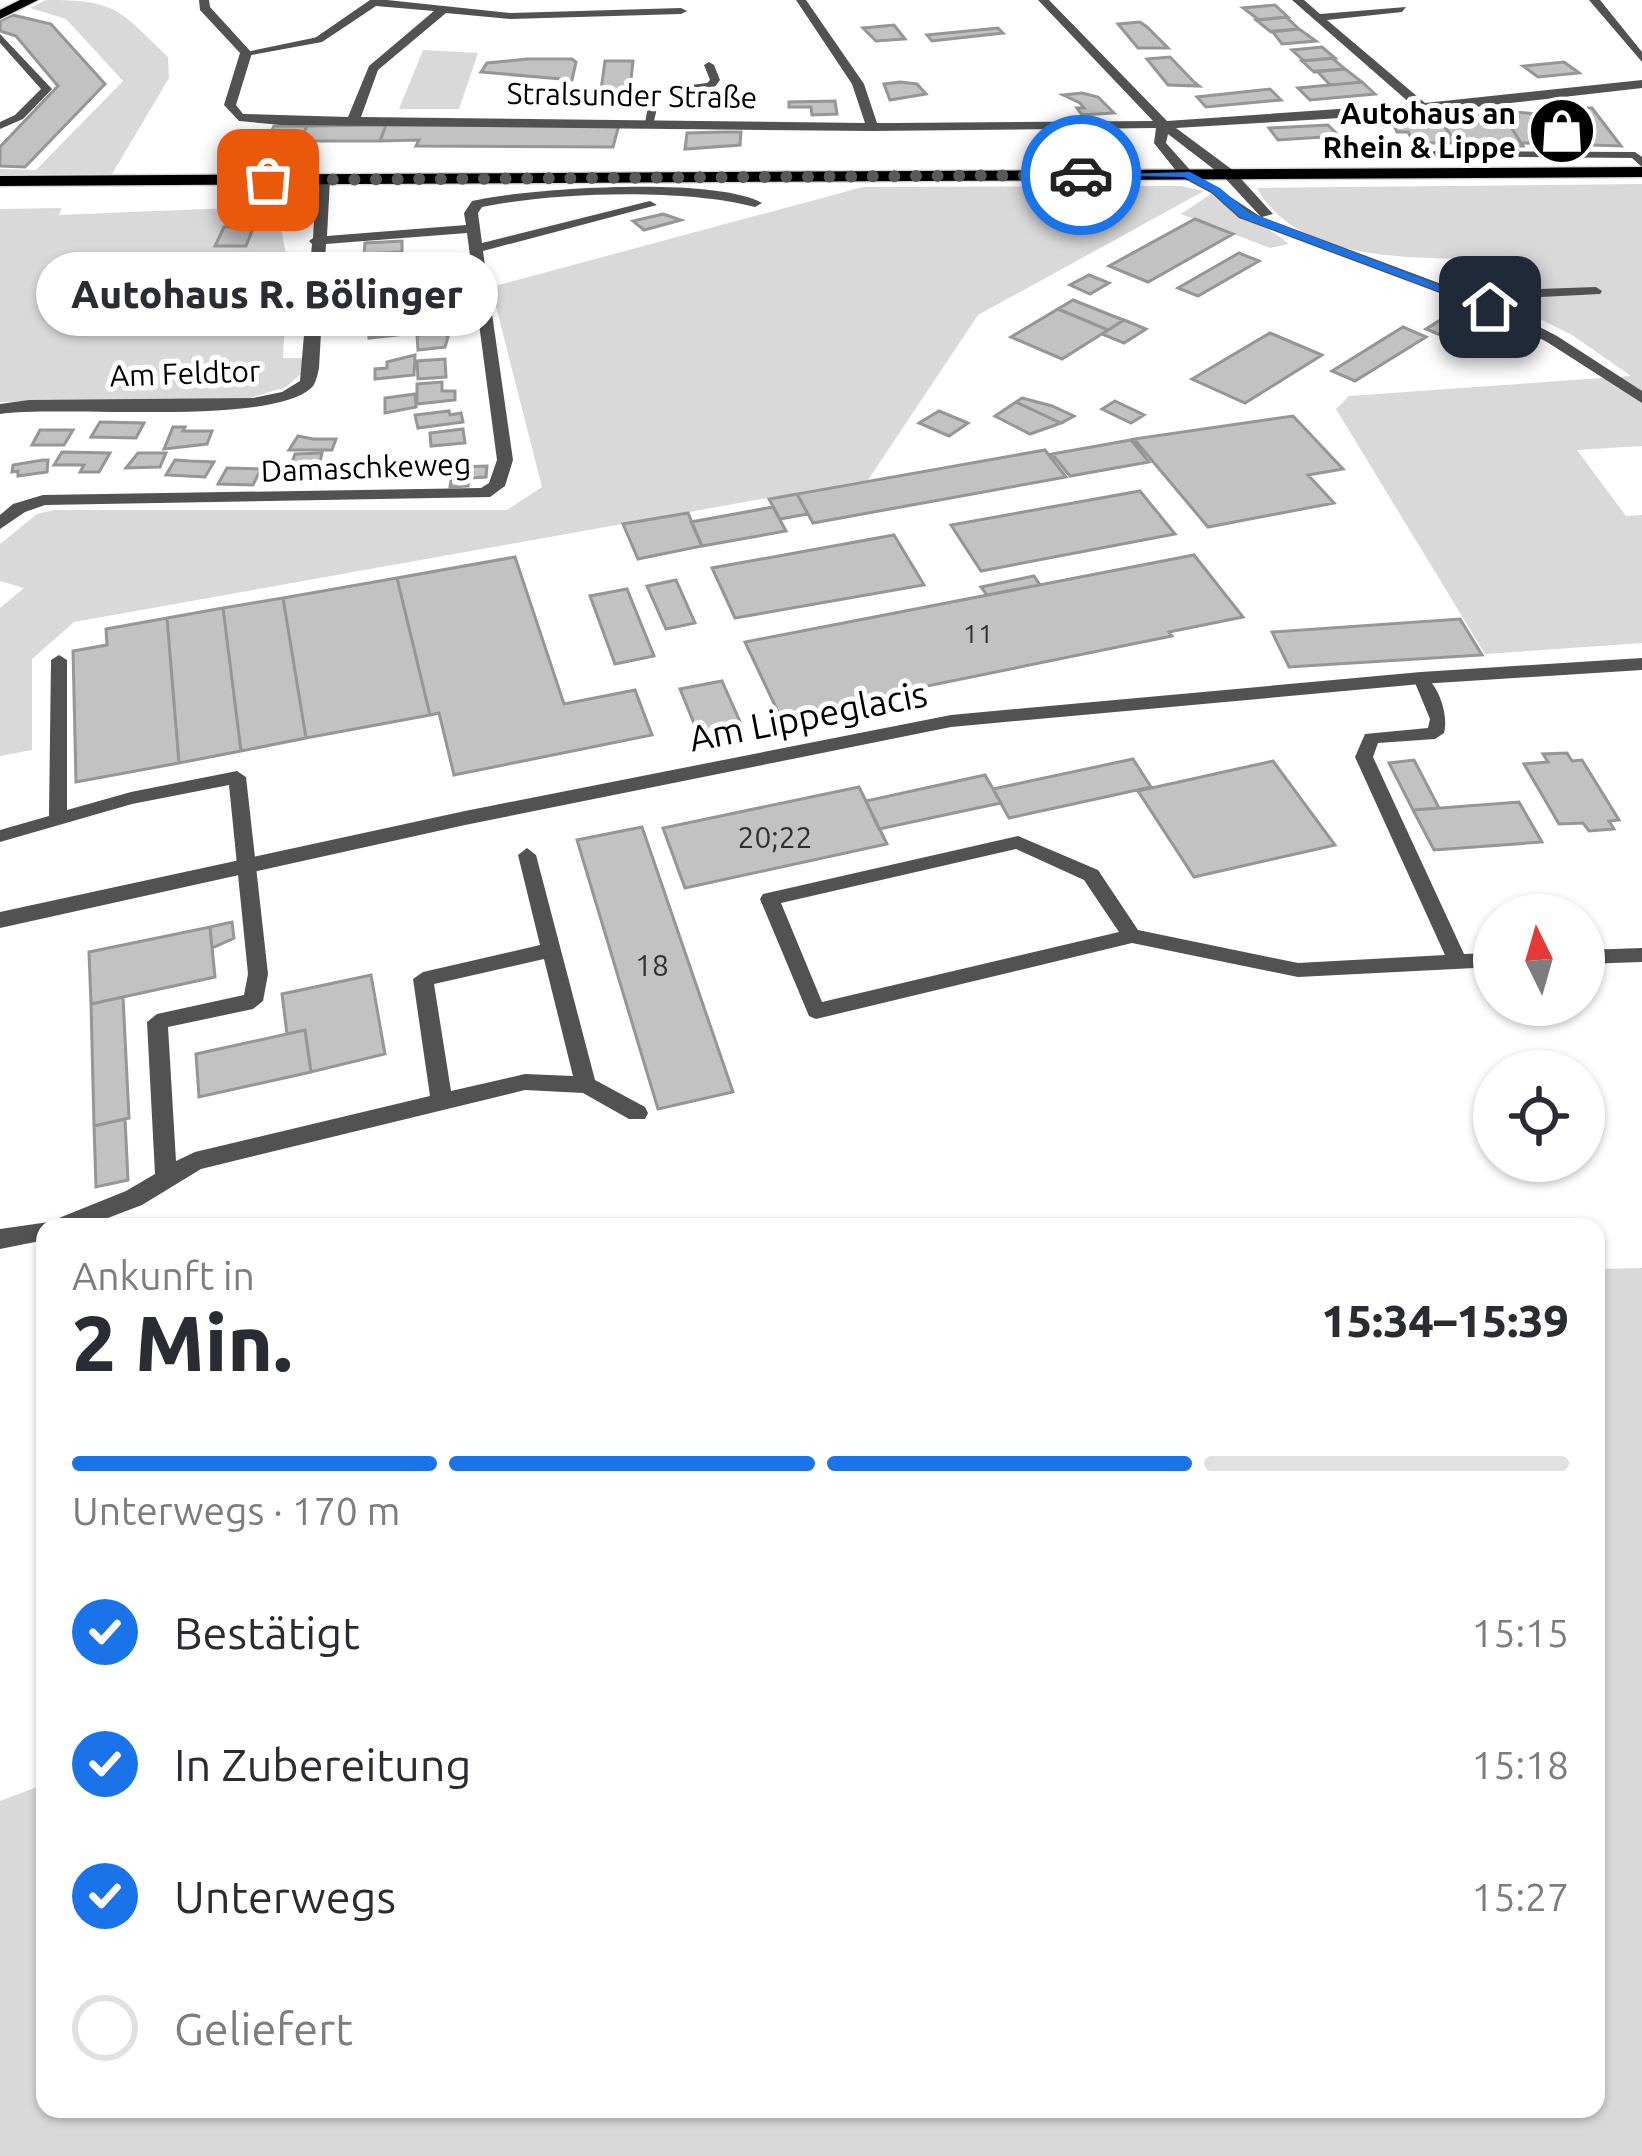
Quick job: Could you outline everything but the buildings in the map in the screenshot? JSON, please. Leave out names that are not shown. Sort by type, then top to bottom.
[{"type":"main road","points":[[0,15],[31,0]]},
{"type":"main road","points":[[0,184],[1186,174],[1233,179],[1640,161]]},
{"type":"street","points":[[204,0],[204,8],[246,53]]},
{"type":"street","points":[[801,0],[858,84],[872,128]]},
{"type":"street","points":[[1043,0],[1162,124],[1233,179],[1268,217],[1300,236]]},
{"type":"street","points":[[1297,0],[1424,109]]},
{"type":"street","points":[[1594,0],[1642,59]]},
{"type":"street","points":[[318,40],[374,2],[579,17],[680,11]]},
{"type":"street","points":[[353,121],[373,68],[438,7]]},
{"type":"street","points":[[1318,18],[1402,9]]},
{"type":"street","name":"Stralsunder Straße","points":[[246,53],[230,105],[239,117],[353,121],[872,128],[1162,124],[1424,109],[1642,84]]},
{"type":"street","points":[[1162,124],[1160,143],[1186,174],[1216,190],[1244,214],[1490,307],[1552,338],[1642,398]]},
{"type":"street","name":"Am Feldtor","points":[[0,409],[36,404],[245,405],[296,391],[308,382],[312,365],[323,179]]},
{"type":"street","points":[[316,241],[474,228],[471,213],[477,204],[490,199],[687,195],[743,196],[755,203]]},
{"type":"street","points":[[478,248],[687,195]]},
{"type":"street","name":"Damaschkeweg","points":[[0,524],[19,508],[44,500],[484,493],[497,485],[505,460],[474,228]]},
{"type":"street","name":"Am Lippeglacis","points":[[0,920],[950,721],[1421,677],[1642,664]]},
{"type":"lane","points":[[0,37],[47,89],[19,117],[0,125]]},
{"type":"lane","points":[[246,53],[318,40]]},
{"type":"lane","points":[[649,122],[655,92],[713,84],[709,64]]},
{"type":"lane","points":[[1414,154],[1640,161]]},
{"type":"lane","points":[[1490,307],[1540,291],[1596,291]]},
{"type":"lane","points":[[58,817],[59,660]]},
{"type":"lane","points":[[1421,677],[1438,719],[1435,733],[1371,739],[1364,757],[1458,962]]},
{"type":"lane","points":[[0,836],[58,817],[232,775],[240,783],[258,974],[253,1001],[157,1022],[166,1175]]},
{"type":"lane","points":[[1132,936],[1091,875],[1018,842],[770,899],[816,1011],[1132,936],[1298,970],[1473,961]]},
{"type":"lane","points":[[527,855],[586,1085]]},
{"type":"lane","points":[[442,1102],[423,979],[552,950]]},
{"type":"lane","points":[[1605,956],[1642,955]]},
{"type":"lane","points":[[82,1218],[120,1204],[195,1161],[525,1082],[586,1085],[638,1113]]},
{"type":"lane","points":[[0,1239],[36,1233]]},
{"type":"shaded area","points":[[46,0],[88,2],[115,10],[168,57],[169,78],[112,174],[0,175],[0,169],[36,170],[123,81],[66,19],[30,8]]},
{"type":"shaded area","points":[[423,50],[478,53],[459,109],[399,109]]},
{"type":"shaded area","points":[[1642,184],[1642,446],[1577,450],[1626,516],[1642,515],[1642,643],[1485,654],[1336,409],[1349,396],[1631,376],[1572,335],[1484,291],[1488,284],[1476,259],[1386,255],[1325,242],[1275,212],[1257,188]]},
{"type":"shaded area","points":[[1181,186],[1204,191],[978,315],[868,480],[74,622],[32,659],[32,750],[0,756],[0,608],[24,588],[0,581],[0,544],[37,514],[54,510],[507,510],[542,487],[491,287],[863,187]]},
{"type":"shaded area","points":[[1211,194],[1289,244],[1270,248],[1181,214]]},
{"type":"shaded area","points":[[62,208],[59,215],[230,208],[280,225],[288,263],[283,358],[303,358],[301,374],[286,387],[247,399],[0,402],[0,209]]},
{"type":"shaded area","points":[[1642,1268],[1642,2156],[0,2156],[0,1801],[36,1787],[36,2118],[1605,2118],[1605,1269]]},
{"type":"way so far","points":[[268,180],[1081,175]]},
{"type":"place","name":"Autohaus an Rhein & Lippe","points":[[1562,131]]},
{"type":"place","name":"Autohaus R. Bölinger","points":[[268,180]]},
{"type":"route","points":[[1081,175],[1186,174],[1216,190],[1244,214],[1490,307]]}]
